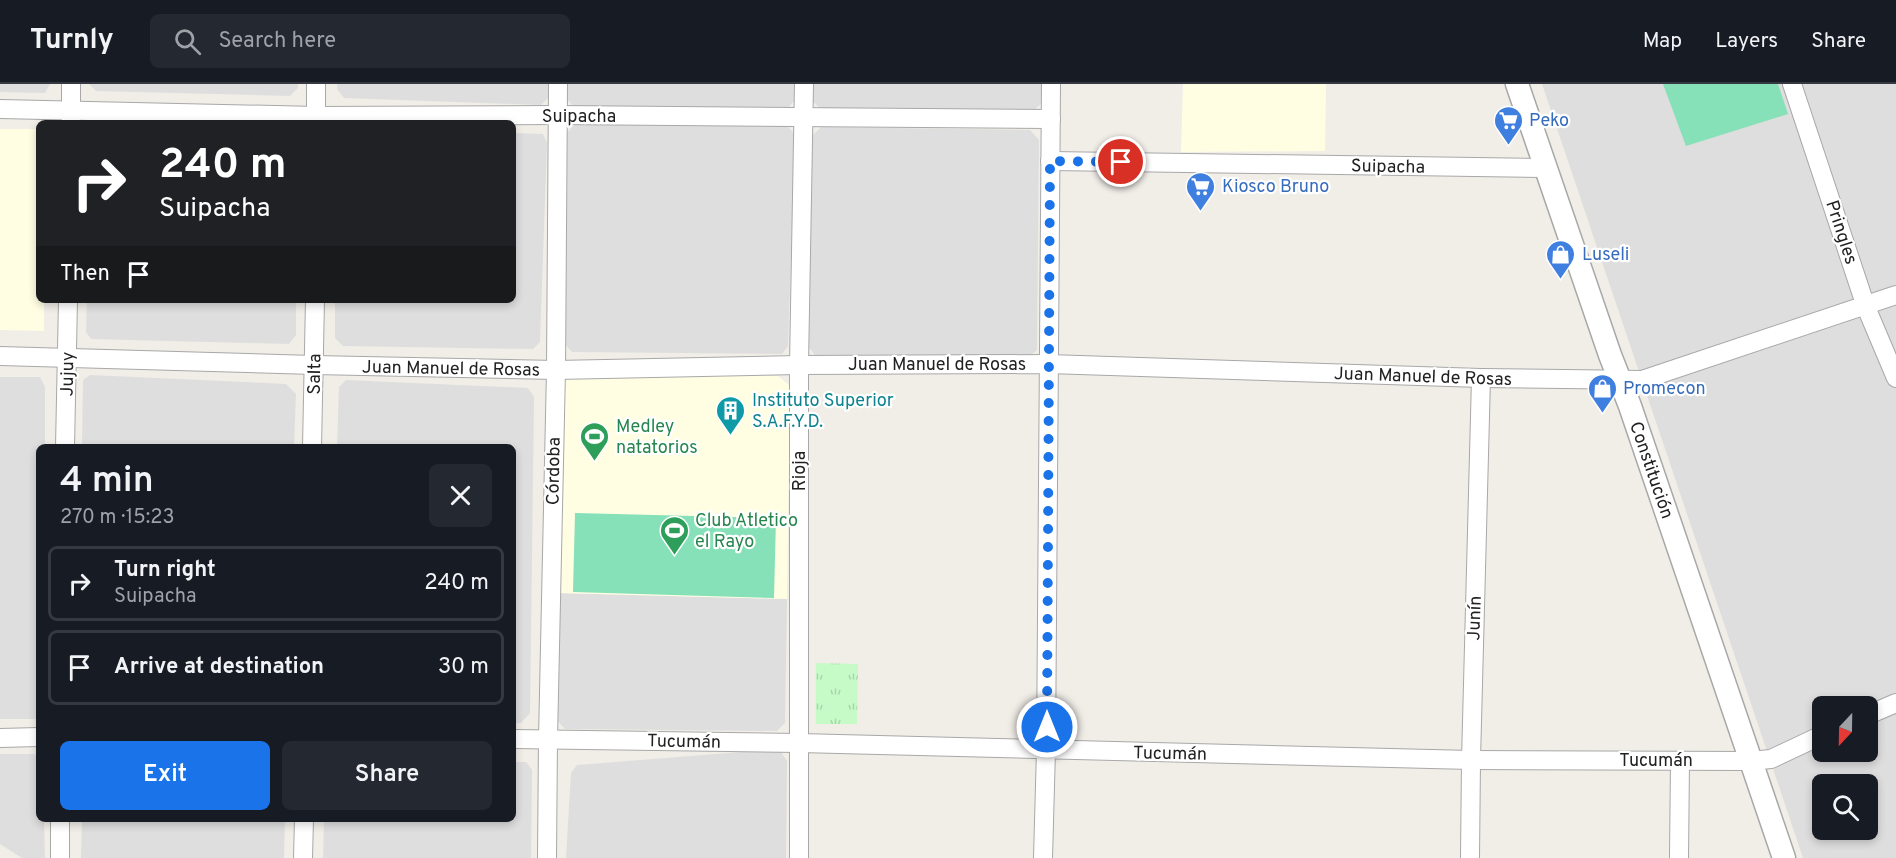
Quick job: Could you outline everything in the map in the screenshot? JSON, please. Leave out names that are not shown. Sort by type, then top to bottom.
[{"type":"street","points":[[71,84],[71,116]]},
{"type":"street","points":[[316,84],[316,120]]},
{"type":"street","name":"Córdoba","points":[[547,858],[556,370],[558,84]]},
{"type":"street","name":"Rioja","points":[[799,858],[799,365],[804,84]]},
{"type":"street","points":[[1043,858],[1047,750],[1051,84]]},
{"type":"street","name":"Constitución","points":[[1517,84],[1784,858]]},
{"type":"street","name":"Pringles","points":[[1792,84],[1866,306],[1896,378]]},
{"type":"street","name":"Suipacha","points":[[0,109],[71,116],[316,120],[557,116],[1051,119]]},
{"type":"street","name":"Suipacha","points":[[1050,161],[1545,168]]},
{"type":"street","name":"Juan Manuel de Rosas","points":[[0,356],[556,370],[799,365],[1048,364],[1481,378],[1642,380],[1896,295]]},
{"type":"street","name":"Jujuy","points":[[65,444],[68,303]]},
{"type":"street","name":"Salta","points":[[312,444],[315,303]]},
{"type":"street","name":"Junín","points":[[1470,858],[1481,378]]},
{"type":"street","points":[[1878,711],[1896,703]]},
{"type":"street","points":[[0,738],[36,737]]},
{"type":"street","name":"Tucumán","points":[[516,739],[799,743],[1471,759],[1680,761],[1771,759],[1812,740]]},
{"type":"street","points":[[1679,858],[1680,761]]},
{"type":"street","points":[[60,822],[60,858]]},
{"type":"street","points":[[303,858],[304,822]]},
{"type":"shaded area","points":[[0,84],[50,84],[45,93],[0,92]]},
{"type":"shaded area","points":[[89,84],[298,84],[298,88],[290,96],[96,91]]},
{"type":"shaded area","points":[[337,84],[548,84],[548,98],[541,105],[344,98],[337,89]]},
{"type":"shaded area","points":[[566,84],[795,84],[795,100],[787,109],[574,107],[566,98]]},
{"type":"shaded area","points":[[811,84],[1043,84],[1043,102],[1033,111],[821,109],[811,100]]},
{"type":"shaded area","points":[[1183,84],[1326,84],[1325,151],[1181,152]]},
{"type":"shaded area","points":[[1542,84],[1896,84],[1896,858],[1803,858]]},
{"type":"shaded area","points":[[574,125],[786,125],[795,134],[788,346],[782,354],[572,352],[564,343],[567,133]]},
{"type":"shaded area","points":[[821,127],[1030,130],[1039,140],[1037,350],[1027,358],[815,355],[807,345],[812,136]]},
{"type":"shaded area","points":[[0,129],[36,129],[36,303],[44,303],[44,331],[0,330]]},
{"type":"shaded area","points":[[516,133],[543,134],[547,143],[540,342],[533,349],[343,346],[335,338],[335,303],[516,303]]},
{"type":"shaded area","points":[[87,303],[296,303],[296,335],[289,344],[91,339],[86,332]]},
{"type":"shaded area","points":[[571,371],[778,376],[790,386],[787,599],[559,593],[561,382]]},
{"type":"shaded area","points":[[90,375],[286,384],[296,394],[294,444],[82,444],[83,380]]},
{"type":"shaded area","points":[[0,377],[40,377],[45,387],[45,444],[36,444],[36,719],[0,719]]},
{"type":"shaded area","points":[[346,380],[528,388],[534,397],[530,713],[521,723],[516,723],[516,444],[337,444],[339,387]]},
{"type":"shaded area","points":[[559,593],[787,599],[785,723],[777,731],[565,729],[557,720]]},
{"type":"shaded area","points":[[779,749],[787,761],[786,858],[566,858],[571,773],[577,765]]},
{"type":"shaded area","points":[[0,754],[34,754],[36,756],[36,822],[44,822],[45,858],[22,858],[0,844]]},
{"type":"shaded area","points":[[516,762],[526,762],[532,770],[531,858],[323,858],[324,822],[516,822]]},
{"type":"shaded area","points":[[82,822],[285,822],[284,858],[81,858]]},
{"type":"green space","points":[[1663,84],[1778,84],[1788,114],[1686,146]]},
{"type":"green space","name":"Club Atletico el Rayo","points":[[575,513],[776,518],[774,598],[573,592]]},
{"type":"green space","points":[[816,663],[858,664],[857,724],[816,724]]},
{"type":"place","name":"Peko","points":[[1508,146]]},
{"type":"place","name":"Kiosco Bruno","points":[[1201,212]]},
{"type":"place","name":"Luseli","points":[[1561,280]]},
{"type":"place","name":"Promecon","points":[[1602,414]]},
{"type":"place","name":"Instituto Superior S.A.F.Y.D.","points":[[731,436]]},
{"type":"place","name":"Medley natatorios","points":[[595,462]]},
{"type":"place","name":"Club Atletico el Rayo","points":[[674,556]]},
{"type":"route","points":[[1047,727],[1050,161],[1121,162]]}]
